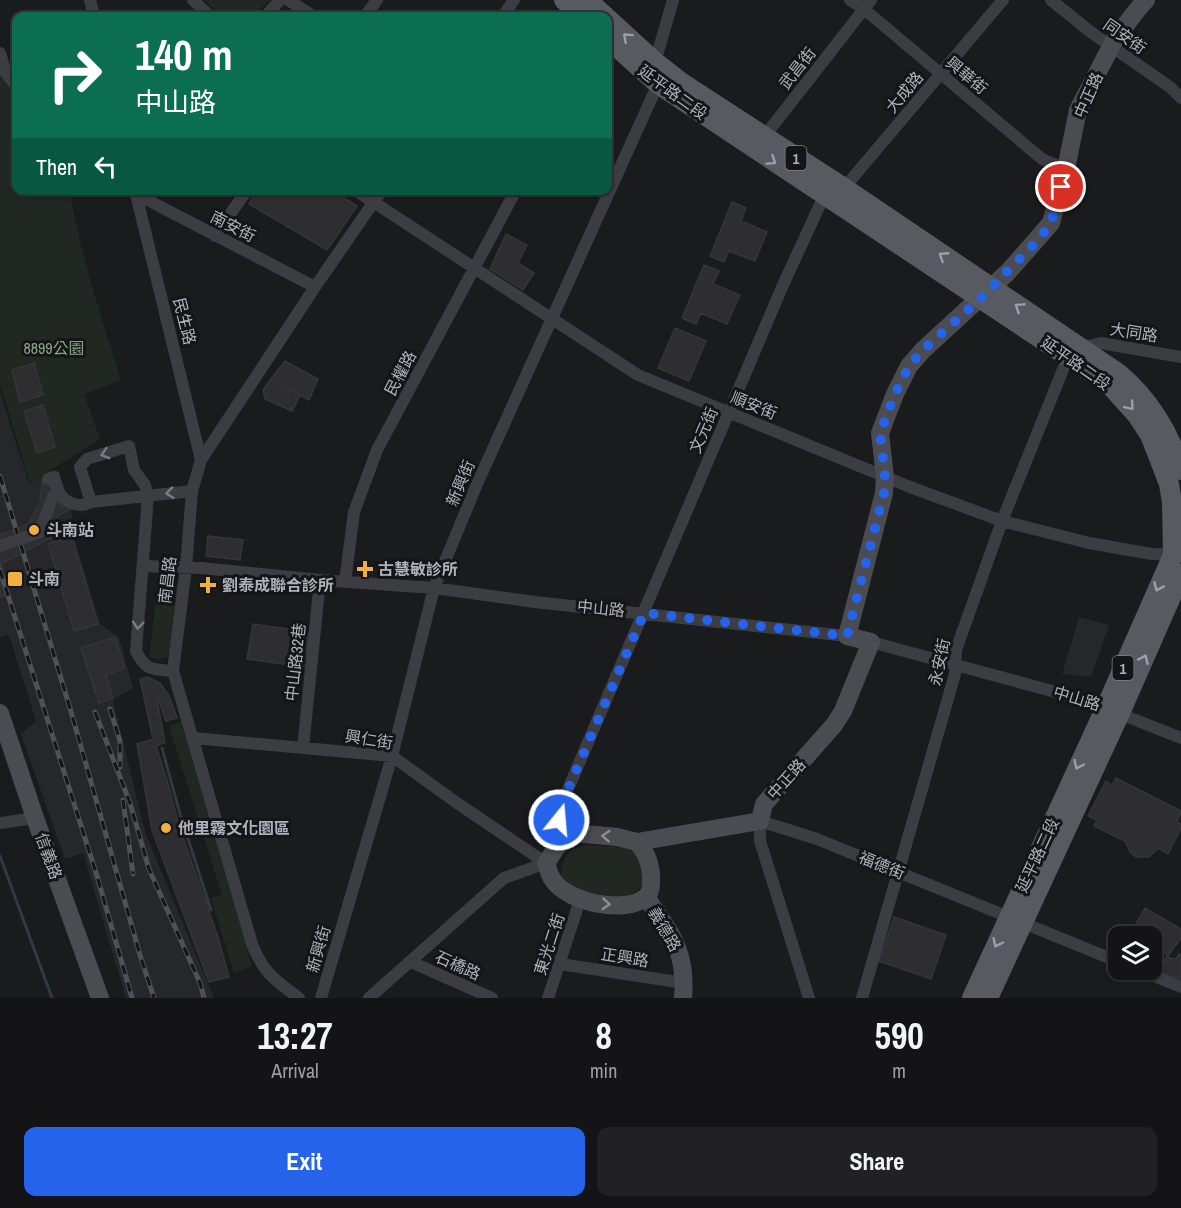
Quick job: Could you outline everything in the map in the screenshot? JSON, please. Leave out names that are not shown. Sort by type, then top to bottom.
[{"type":"main road","points":[[564,0],[578,12]]},
{"type":"main road","name":"延平路二段","points":[[587,0],[600,12]]},
{"type":"main road","name":"中正路","points":[[847,636],[884,493],[885,477],[880,433],[895,394],[909,366],[923,350],[986,293],[1038,240],[1051,223],[1066,169],[1078,110],[1111,47],[1137,9],[1146,0]]},
{"type":"main road","name":"延平路二段","points":[[612,23],[682,83],[844,188],[986,293]]},
{"type":"main road","name":"延平路二段","points":[[612,43],[658,84],[824,196],[986,293],[1075,352],[1129,382],[1146,402],[1172,444],[1181,470]]},
{"type":"main road","name":"延平路二段","points":[[1075,352],[1126,401],[1150,435],[1169,484],[1173,517],[1177,555],[1113,710]]},
{"type":"main road","name":"延平路二段","points":[[972,998],[1016,919],[1113,710],[1181,574]]},
{"type":"main road","name":"中山路","points":[[847,636],[871,642]]},
{"type":"main road","name":"中正路","points":[[760,821],[764,804],[834,725],[843,711],[871,642]]},
{"type":"main road","name":"信義路","points":[[0,713],[100,998]]},
{"type":"main road","name":"福德街","points":[[574,833],[616,837],[637,842],[760,821]]},
{"type":"main road","points":[[574,833],[559,844],[546,863],[553,880],[562,889],[580,900],[610,906],[634,903],[646,897],[650,890],[650,862],[637,842]]},
{"type":"main road","name":"義德路","points":[[646,897],[679,949],[683,964],[684,990]]},
{"type":"main road","name":"延平路二段","points":[[988,998],[1016,919]]},
{"type":"street","points":[[193,0],[206,12]]},
{"type":"street","points":[[270,12],[280,0]]},
{"type":"street","points":[[288,0],[307,12]]},
{"type":"street","points":[[658,84],[655,62],[673,0]]},
{"type":"street","name":"興華街","points":[[850,0],[867,4],[940,75],[1042,159],[1066,169]]},
{"type":"street","name":"同安街","points":[[1051,0],[1111,47],[1170,87],[1181,98]]},
{"type":"street","name":"大成路","points":[[824,196],[844,188],[940,75],[998,2]]},
{"type":"street","name":"武昌街","points":[[764,137],[867,4]]},
{"type":"street","points":[[0,53],[6,73],[12,81]]},
{"type":"street","name":"新興街","points":[[612,186],[658,84]]},
{"type":"street","points":[[740,140],[764,137]]},
{"type":"street","name":"民生路","points":[[136,195],[201,460]]},
{"type":"street","name":"南安街","points":[[140,195],[315,287]]},
{"type":"street","points":[[215,236],[244,195]]},
{"type":"street","name":"順安街","points":[[363,195],[638,375],[885,477],[1002,521],[1089,543],[1152,554],[1177,555]]},
{"type":"street","name":"南昌路","points":[[299,998],[268,974],[252,944],[173,670],[186,568],[192,491],[201,460],[315,287],[379,195]]},
{"type":"street","name":"民權路","points":[[345,582],[354,512],[376,450],[513,195]]},
{"type":"street","name":"新興街","points":[[321,998],[392,756],[434,588],[477,484],[608,195]]},
{"type":"street","name":"文元街","points":[[574,833],[559,820],[560,808],[783,285],[824,196]]},
{"type":"street","name":"大同路","points":[[1075,352],[1101,343],[1181,357]]},
{"type":"street","name":"永安街","points":[[862,998],[955,674],[956,650],[1002,521],[1075,352]]},
{"type":"street","points":[[91,502],[80,467],[87,459],[129,446],[134,470],[145,485],[148,496],[136,651],[142,664],[148,668],[173,670]]},
{"type":"street","points":[[48,478],[54,477],[58,493],[74,505],[192,491]]},
{"type":"street","points":[[0,546],[40,532],[53,496]]},
{"type":"street","name":"中山路","points":[[143,566],[434,588],[535,602],[847,636]]},
{"type":"street","name":"中山路32巷","points":[[303,748],[320,580]]},
{"type":"street","name":"中山路","points":[[871,642],[1113,710],[1181,738]]},
{"type":"street","name":"興仁街","points":[[193,738],[392,756],[546,863]]},
{"type":"street","points":[[0,823],[35,818]]},
{"type":"street","points":[[760,821],[760,841],[809,998]]},
{"type":"street","name":"福德街","points":[[760,821],[817,839],[1108,957]]},
{"type":"street","points":[[369,998],[504,878],[546,863]]},
{"type":"street","name":"東光二街","points":[[548,998],[580,900]]},
{"type":"street","name":"石橋路","points":[[411,962],[492,998]]},
{"type":"street","name":"正興路","points":[[560,964],[684,990]]},
{"type":"street","points":[[1162,979],[1181,987]]},
{"type":"shaded area","points":[[0,392],[29,484],[53,470],[58,471],[72,513],[73,535],[100,624],[119,637],[133,688],[113,700],[145,832],[214,998],[126,998],[83,853],[65,859],[21,734],[36,721],[9,635],[0,637]]},
{"type":"shaded area","points":[[1079,617],[1109,625],[1091,677],[1062,674]]},
{"type":"green space","points":[[205,0],[270,0],[254,12],[220,12]]},
{"type":"green space","name":"8899公園","points":[[0,71],[12,88],[12,195],[71,195],[86,263],[121,380],[84,394],[100,439],[30,483],[0,384]]},
{"type":"green space","points":[[163,579],[170,580],[179,586],[170,652],[167,657],[158,659],[149,657],[158,583]]},
{"type":"green space","points":[[181,721],[252,966],[234,973],[211,898],[222,895],[169,726]]},
{"type":"green space","points":[[585,845],[616,847],[638,855],[643,866],[643,885],[630,895],[612,898],[597,896],[568,883],[561,875],[563,863],[570,852]]},
{"type":"building","points":[[254,195],[340,195],[357,206],[327,250],[249,204]]},
{"type":"building","points":[[732,202],[746,208],[741,221],[767,232],[755,261],[729,251],[724,262],[710,256]]},
{"type":"building","points":[[506,234],[527,245],[518,263],[534,273],[523,290],[490,269]]},
{"type":"building","points":[[704,265],[719,271],[713,284],[740,295],[727,324],[701,313],[696,324],[682,318]]},
{"type":"building","points":[[675,328],[706,341],[689,381],[658,368]]},
{"type":"building","points":[[285,361],[318,379],[309,400],[270,380]]},
{"type":"building","points":[[34,363],[43,395],[20,402],[12,370]]},
{"type":"building","points":[[270,380],[300,395],[292,411],[265,399],[263,390]]},
{"type":"building","points":[[43,405],[55,447],[37,453],[24,411]]},
{"type":"building","name":"斗南站","points":[[58,472],[70,509],[57,516],[52,537],[1,564],[6,596],[0,597],[0,535],[28,524],[40,502],[43,476]]},
{"type":"building","points":[[208,536],[243,540],[240,560],[206,556]]},
{"type":"building","points":[[72,537],[98,624],[74,631],[48,544]]},
{"type":"building","points":[[253,624],[309,632],[304,667],[247,659]]},
{"type":"building","points":[[115,637],[125,668],[106,675],[113,698],[99,703],[81,648]]},
{"type":"building","name":"他里霧文化園區","points":[[147,677],[160,683],[169,696],[157,700],[165,742],[156,746],[179,826],[218,937],[229,977],[209,982],[152,830],[137,744],[153,739],[140,679]]},
{"type":"building","points":[[170,698],[177,718],[166,721],[159,701]]},
{"type":"building","points":[[1116,778],[1181,811],[1177,822],[1181,824],[1181,828],[1168,854],[1158,848],[1149,857],[1136,857],[1130,852],[1125,841],[1094,826],[1097,820],[1088,816],[1106,781],[1112,785]]},
{"type":"building","points":[[1145,908],[1181,929],[1181,938],[1168,956],[1162,952],[1162,926],[1135,926]]},
{"type":"building","points":[[894,917],[946,935],[931,979],[879,961]]},
{"type":"building","points":[[1179,954],[1181,955],[1181,979],[1162,973],[1166,957],[1176,959]]},
{"type":"waterway","points":[[162,748],[180,814],[211,910]]},
{"type":"waterway","points":[[0,856],[52,998]]},
{"type":"railway","points":[[0,476],[154,998]]},
{"type":"railway","points":[[0,570],[97,876],[132,998]]},
{"type":"railway","points":[[110,709],[120,741],[120,767]]},
{"type":"railway","points":[[95,712],[130,803],[149,869],[200,983],[204,998]]},
{"type":"railway","points":[[123,800],[133,874]]},
{"type":"place","name":"斗南站","points":[[34,530]]},
{"type":"place","name":"古慧敏診所","points":[[365,569]]},
{"type":"place","name":"斗南","points":[[15,579]]},
{"type":"place","name":"劉泰成聯合診所","points":[[208,585]]},
{"type":"place","name":"他里霧文化園區","points":[[166,828]]},
{"type":"route","points":[[559,820],[560,808],[644,613],[847,636],[884,493],[885,477],[880,433],[895,394],[909,366],[923,350],[980,299],[1038,240],[1051,223],[1061,187]]}]
